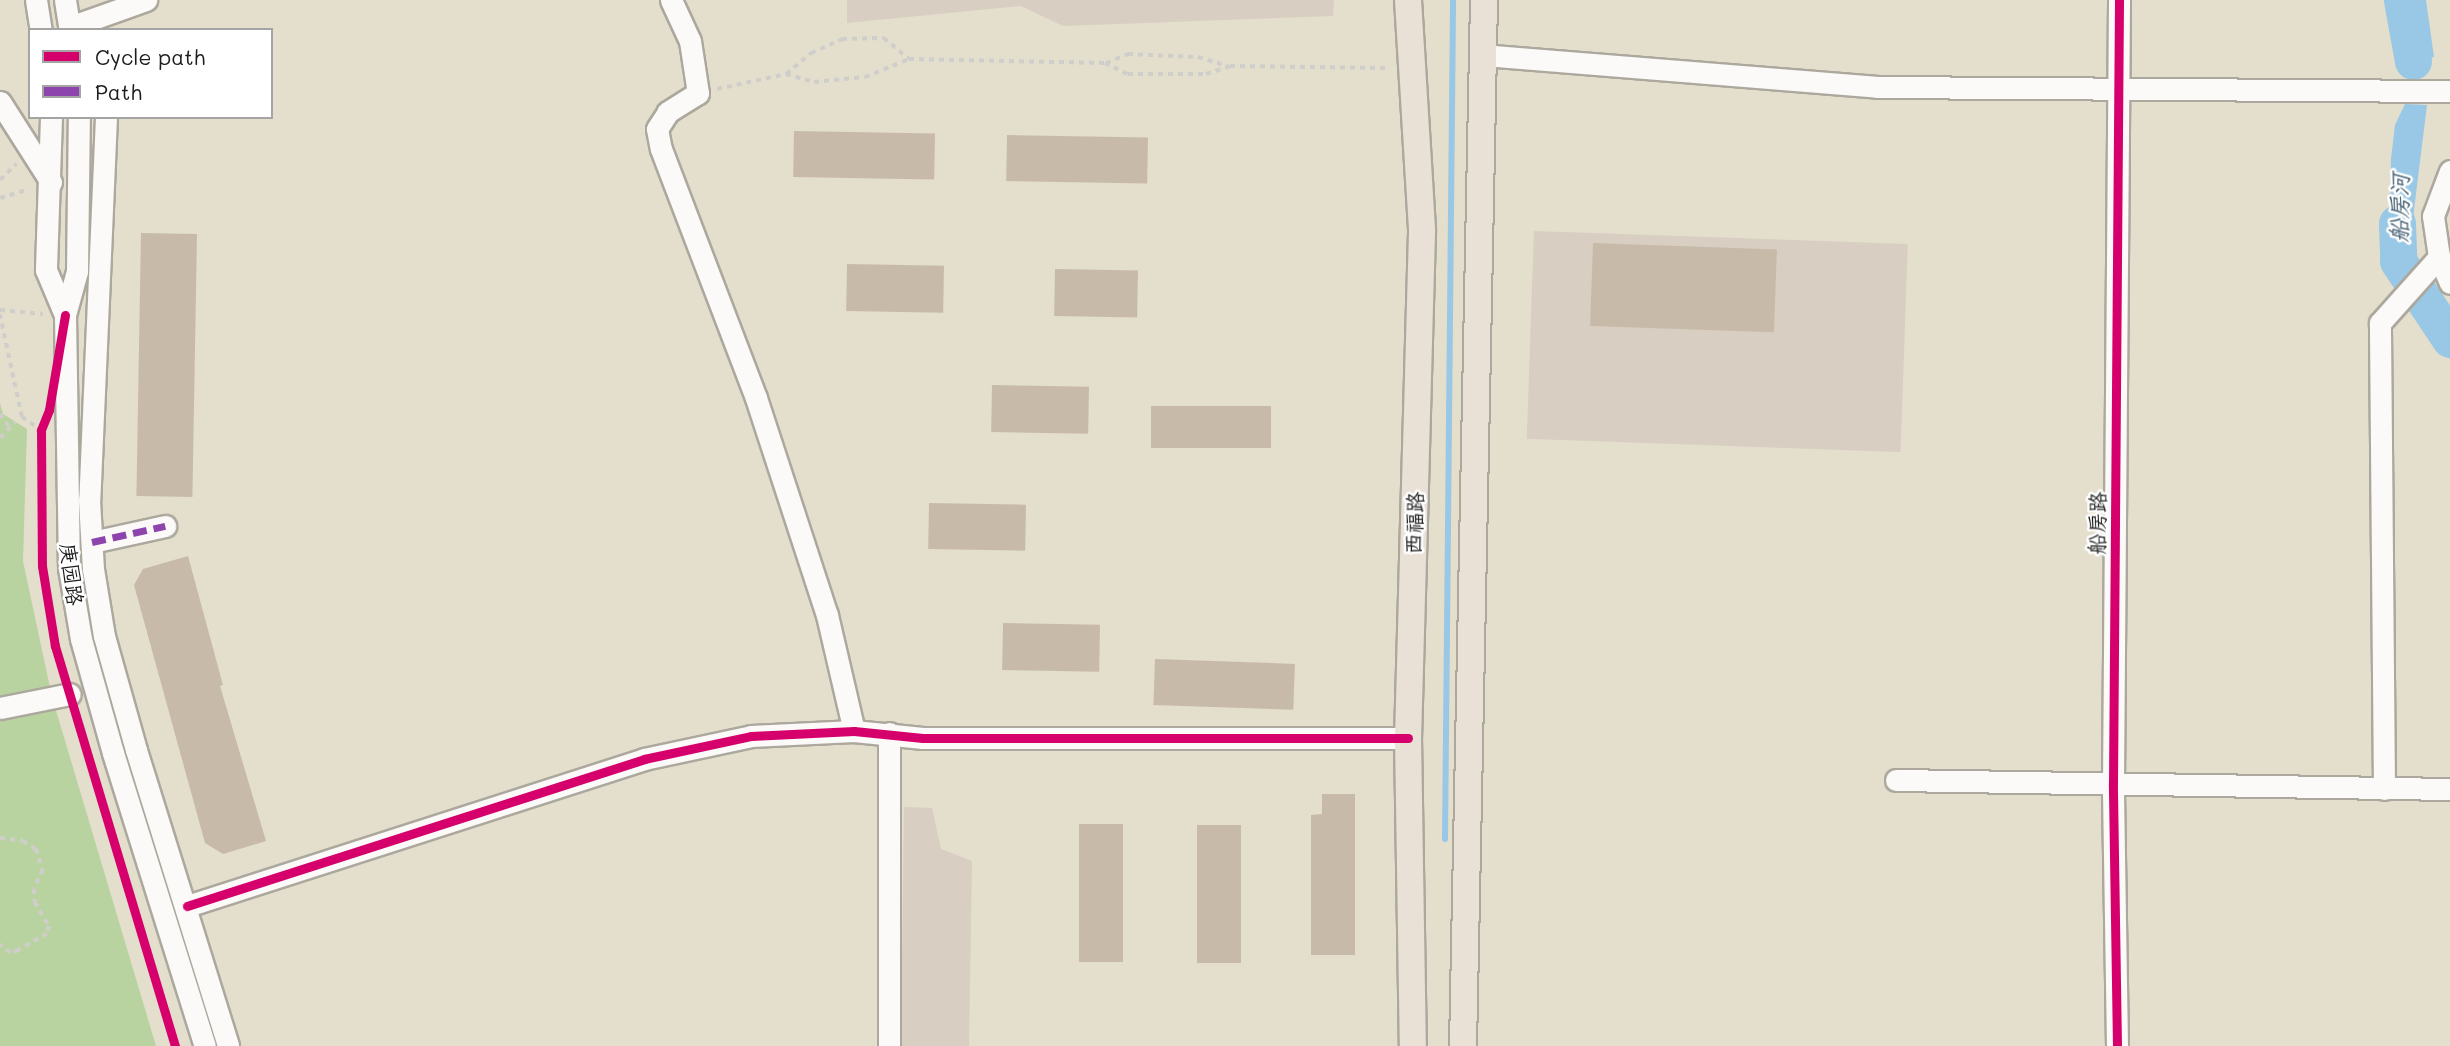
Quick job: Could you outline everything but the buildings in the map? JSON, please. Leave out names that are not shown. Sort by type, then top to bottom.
[{"type":"main road","name":"西福路","points":[[1408,0],[1422,232],[1408,738],[1413,1046]]},
{"type":"main road","points":[[1463,1046],[1484,0]]},
{"type":"street","points":[[36,0],[41,28]]},
{"type":"street","points":[[65,0],[71,28]]},
{"type":"street","points":[[74,28],[146,0]]},
{"type":"street","points":[[671,0],[690,41],[698,93],[668,112],[657,129],[661,149],[756,397],[827,615],[854,731]]},
{"type":"street","name":"船房路","points":[[2117,1046],[2113,783],[2119,0]]},
{"type":"street","points":[[1482,55],[1877,87],[2384,88],[2446,91]]},
{"type":"street","points":[[0,102],[51,182]]},
{"type":"street","name":"庚园路","points":[[51,119],[46,271],[65,315],[65,498],[69,569],[81,639],[205,1046]]},
{"type":"street","points":[[65,315],[77,271],[79,119]]},
{"type":"street","points":[[106,119],[89,500],[104,636],[229,1046]]},
{"type":"street","points":[[2450,171],[2433,216],[2439,257],[2450,283]]},
{"type":"street","points":[[2384,789],[2380,323],[2439,257]]},
{"type":"street","points":[[92,542],[165,526]]},
{"type":"street","points":[[0,708],[70,694]]},
{"type":"street","points":[[187,906],[670,752],[751,736],[854,731],[923,738],[1408,738]]},
{"type":"street","points":[[888,1046],[889,733]]},
{"type":"street","points":[[1896,780],[2450,789]]},
{"type":"path","points":[[698,93],[786,74],[811,53],[842,39],[884,38],[909,59]]},
{"type":"path","points":[[786,74],[814,82],[865,77],[909,59],[1105,63],[1128,54],[1198,57],[1230,66],[1410,68]]},
{"type":"path","points":[[1105,63],[1128,74],[1206,74],[1230,66]]},
{"type":"path","points":[[0,180],[6,173]]},
{"type":"path","points":[[0,198],[9,195]]},
{"type":"path","points":[[28,313],[0,312],[22,417],[41,430]]},
{"type":"path","points":[[0,414],[12,430]]},
{"type":"path","points":[[0,438],[12,430],[15,422]]},
{"type":"path","points":[[0,838],[23,841],[36,849],[43,870],[34,889],[35,902],[49,926],[47,934],[18,951],[10,953],[0,945]]},
{"type":"shaded area","points":[[847,0],[1334,0],[1333,16],[1063,26],[1021,6],[847,23]]},
{"type":"shaded area","points":[[1534,231],[1908,244],[1901,452],[1527,439]]},
{"type":"shaded area","points":[[904,807],[932,808],[941,849],[972,861],[969,1046],[901,1046]]},
{"type":"green space","points":[[0,403],[3,414],[27,429],[23,561],[52,697],[156,1046],[0,1046]]},
{"type":"water","points":[[2398,0],[2426,0],[2434,57],[2408,58]]},
{"type":"water","points":[[2405,104],[2427,105],[2413,218],[2415,257],[2397,277],[2389,259],[2391,159],[2395,125]]},
{"type":"water","points":[[2431,280],[2450,309],[2450,349],[2417,299]]},
{"type":"waterway","points":[[1445,839],[1453,0]]},
{"type":"waterway","name":"船房河","points":[[2402,0],[2413,61]]},
{"type":"waterway","name":"船房河","points":[[2397,223],[2398,261],[2450,339]]},
{"type":"marked path","points":[[92,542],[165,526]]},
{"type":"cycle path","points":[[2117,1046],[2113,783],[2119,0]]},
{"type":"cycle path","points":[[65,315],[49,410],[41,430],[42,566],[55,646],[175,1046]]},
{"type":"cycle path","points":[[187,906],[644,759],[751,736],[854,731],[923,738],[1408,738]]}]
